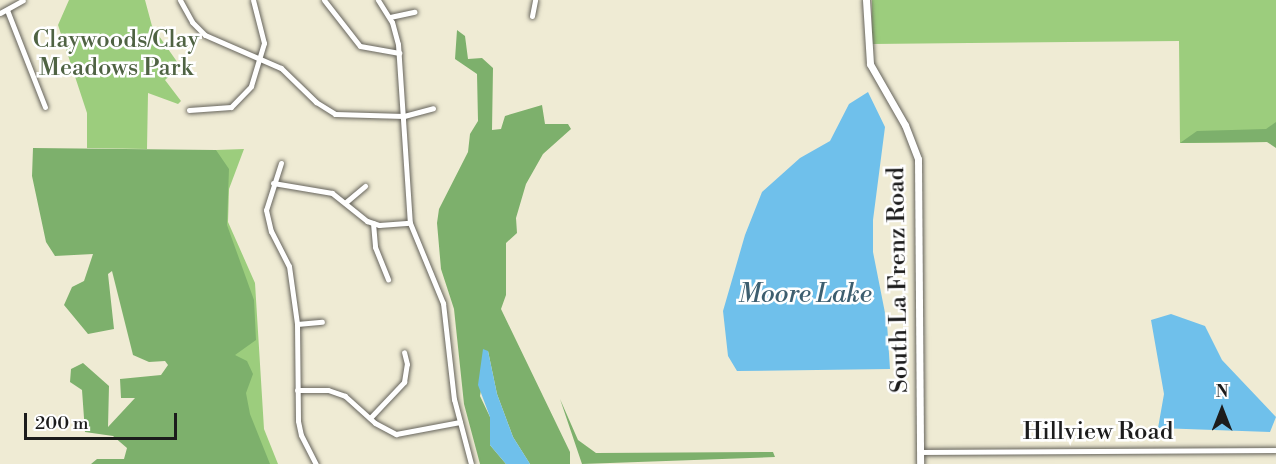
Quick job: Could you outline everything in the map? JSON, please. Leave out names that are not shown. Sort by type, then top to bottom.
[{"type":"street","points":[[0,13],[23,0]]},
{"type":"street","points":[[180,0],[192,22],[205,35],[281,68],[316,102],[335,114],[404,116],[433,108]]},
{"type":"street","points":[[189,110],[215,111],[237,103],[251,86],[261,59],[263,36],[253,0]]},
{"type":"street","points":[[324,0],[355,42],[374,51],[399,53]]},
{"type":"street","points":[[378,0],[390,17],[399,53],[410,223],[443,303],[460,422],[471,464]]},
{"type":"street","points":[[532,16],[535,0]]},
{"type":"street","name":"South La Frenz Road","points":[[866,0],[870,64],[911,137],[919,170],[920,464]]},
{"type":"street","points":[[7,10],[45,107]]},
{"type":"street","points":[[390,17],[414,12]]},
{"type":"street","points":[[281,163],[273,183],[267,221],[289,266],[297,324],[297,390],[301,435],[316,464]]},
{"type":"street","points":[[273,183],[332,193],[373,223],[410,223]]},
{"type":"street","points":[[346,202],[365,186]]},
{"type":"street","points":[[373,223],[375,247],[388,280]]},
{"type":"street","points":[[297,324],[322,322]]},
{"type":"street","points":[[370,418],[404,382],[407,364],[404,352]]},
{"type":"street","points":[[297,390],[328,390],[345,396],[385,430],[407,435],[460,422]]},
{"type":"street","name":"Hillview Road","points":[[920,452],[1276,450]]},
{"type":"green space","name":"Claywoods/Clay Meadows Park","points":[[69,0],[145,0],[152,26],[180,66],[165,80],[181,101],[178,104],[148,93],[147,149],[87,148],[87,113],[58,25]]},
{"type":"green space","points":[[872,0],[1276,0],[1276,142],[1180,143],[1179,41],[872,44]]},
{"type":"green space","points":[[457,30],[465,36],[468,59],[482,58],[493,68],[492,130],[501,129],[505,116],[542,105],[545,124],[568,124],[571,129],[543,154],[526,184],[516,218],[517,233],[506,243],[506,295],[501,309],[570,452],[570,464],[530,464],[513,437],[497,394],[488,351],[480,396],[490,417],[490,445],[506,464],[480,464],[464,404],[454,309],[441,269],[437,223],[439,209],[468,152],[470,134],[478,121],[477,74],[455,59]]},
{"type":"green space","points":[[1276,122],[1276,148],[1267,142],[1180,143],[1197,131],[1266,129]]},
{"type":"green space","points":[[33,148],[216,150],[229,169],[227,225],[254,300],[256,340],[235,355],[247,361],[253,374],[246,393],[250,414],[270,464],[91,464],[97,459],[124,459],[127,448],[113,436],[85,432],[82,390],[70,382],[71,369],[83,363],[109,386],[108,427],[135,398],[121,398],[120,379],[161,375],[168,365],[165,361],[149,362],[133,355],[112,271],[108,274],[114,329],[88,334],[64,305],[72,287],[84,281],[93,254],[55,256],[46,242],[32,176]]},
{"type":"green space","points":[[244,149],[229,189],[228,222],[255,283],[264,429],[278,464],[210,464],[216,150]]},
{"type":"green space","points":[[560,399],[578,440],[596,453],[773,452],[775,457],[582,464]]},
{"type":"water","name":"Moore Lake","points":[[868,92],[885,127],[873,220],[873,252],[887,323],[890,369],[737,371],[728,356],[723,311],[745,235],[762,192],[800,158],[830,141],[849,104]]},
{"type":"water","points":[[1171,314],[1205,326],[1222,360],[1276,417],[1270,432],[1158,428],[1164,394],[1151,320]]},
{"type":"water","points":[[483,349],[488,351],[497,394],[513,437],[530,464],[506,464],[490,445],[490,417],[478,385]]}]
